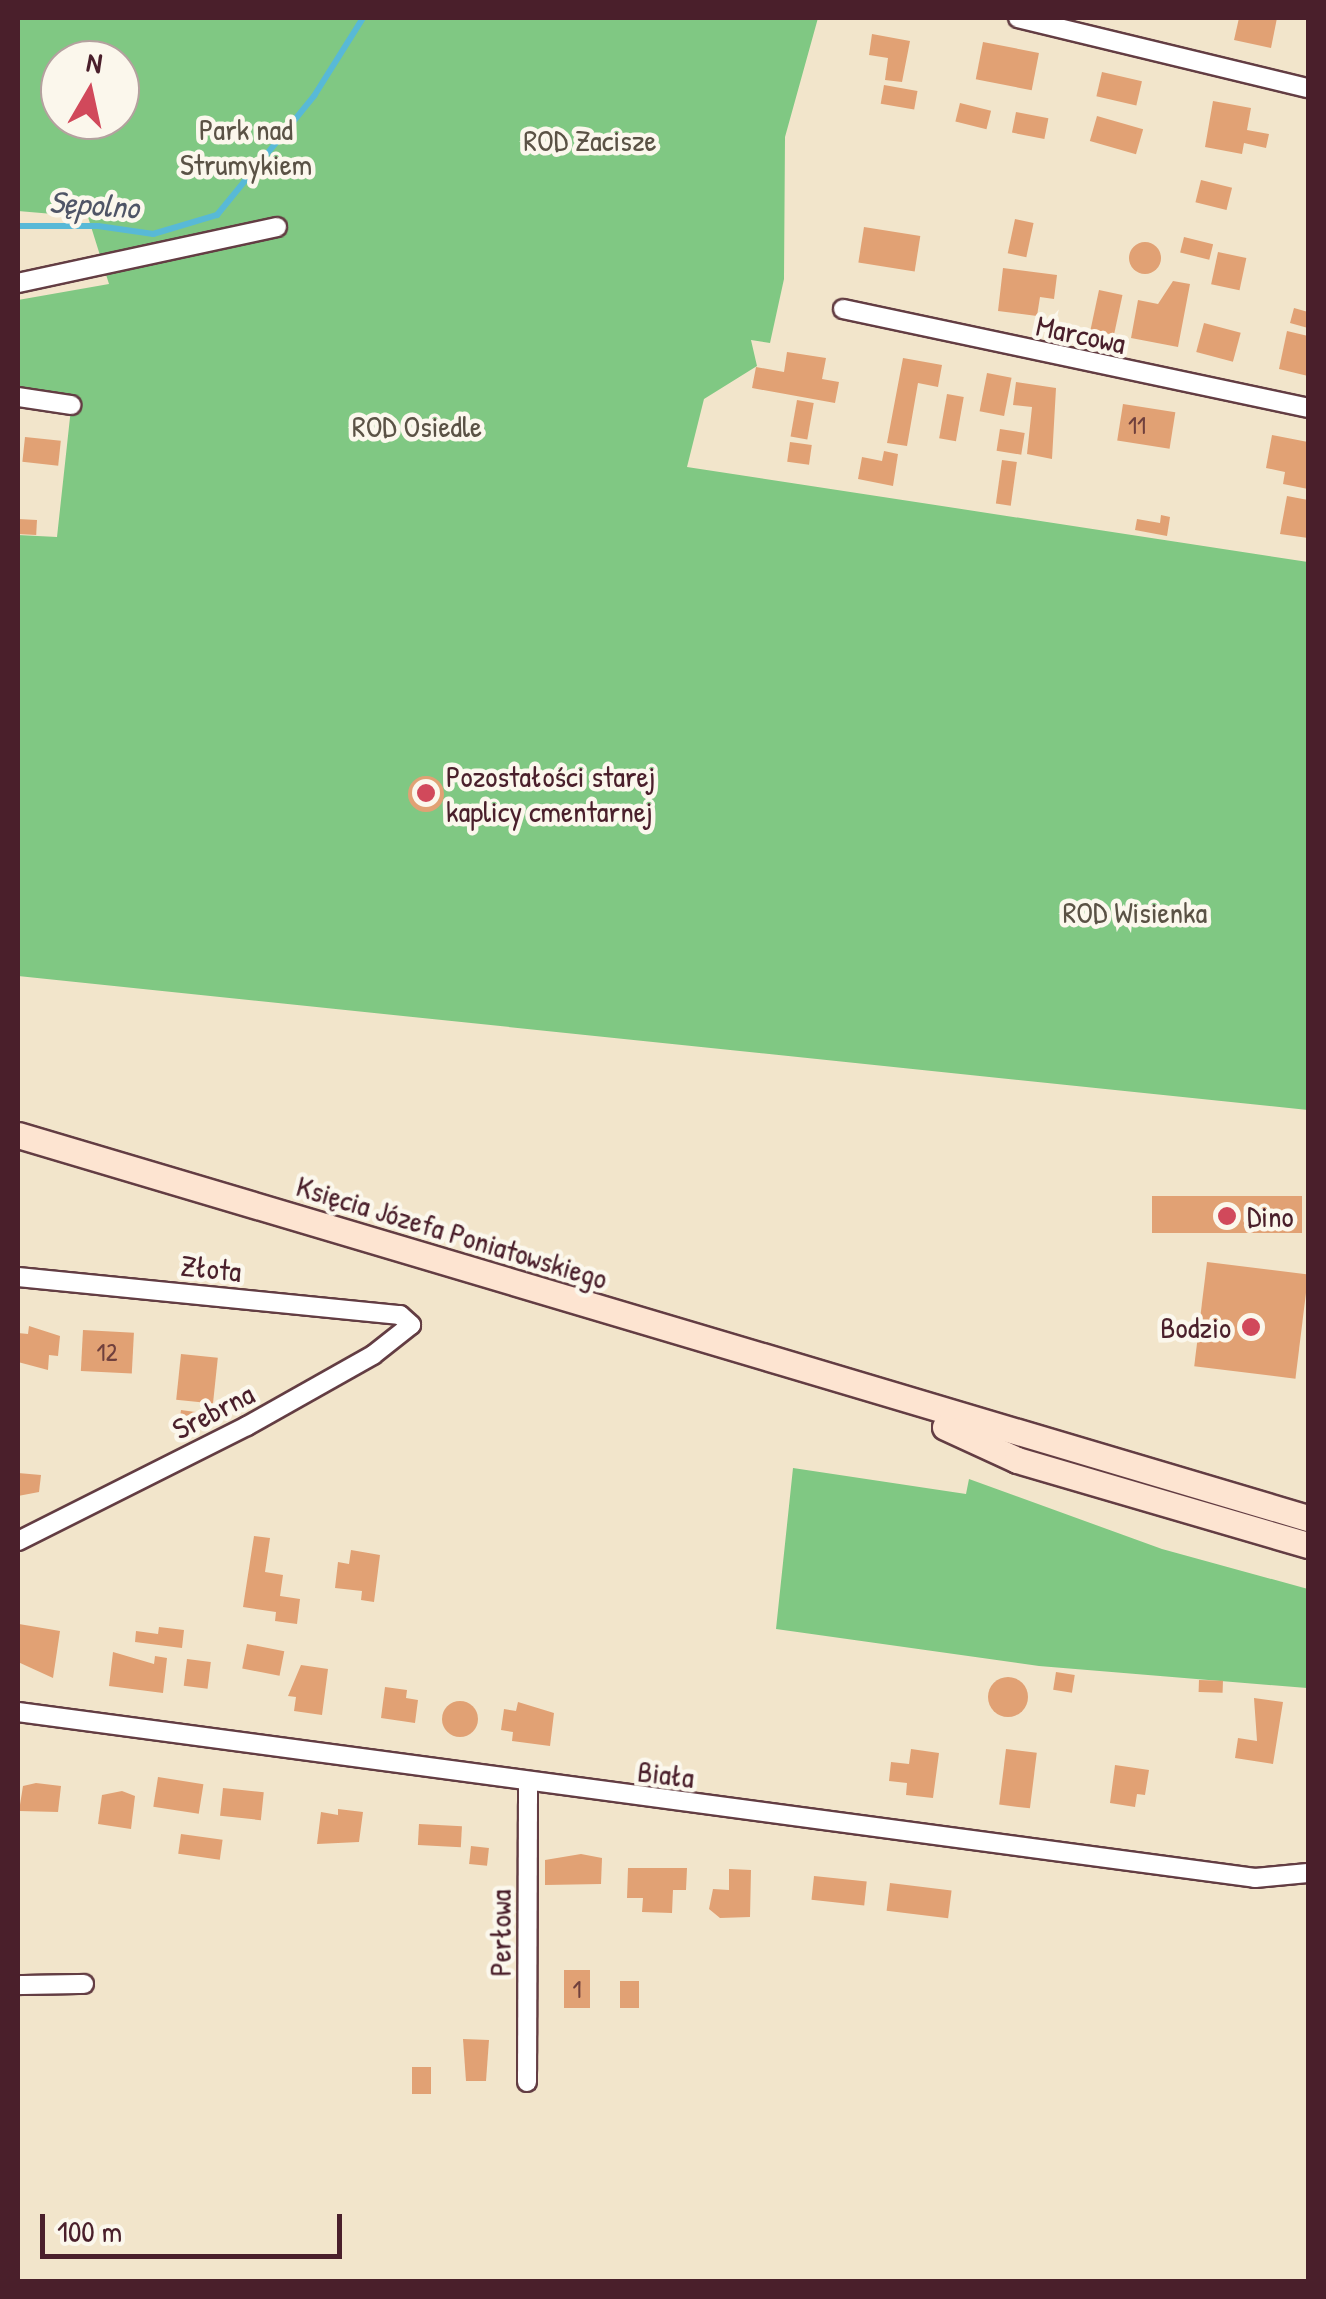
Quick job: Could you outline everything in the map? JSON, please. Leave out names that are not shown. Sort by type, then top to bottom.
[{"type":"main road","name":"Księcia Józefa Poniatowskiego","points":[[18,1134],[868,1391],[1308,1518]]},
{"type":"main road","name":"Księcia Józefa Poniatowskiego","points":[[868,1391],[1017,1460],[1308,1545]]},
{"type":"street","points":[[1018,18],[1308,88]]},
{"type":"street","points":[[18,283],[172,244],[277,227]]},
{"type":"street","name":"Marcowa","points":[[843,309],[1308,408]]},
{"type":"street","points":[[18,397],[71,405]]},
{"type":"street","name":"Złota","points":[[18,1277],[400,1315]]},
{"type":"street","name":"Srebrna","points":[[18,1541],[373,1356],[410,1331],[400,1315]]},
{"type":"street","name":"Biała","points":[[18,1712],[528,1784],[1255,1878],[1308,1873]]},
{"type":"street","name":"Perłowa","points":[[527,2082],[528,1784]]},
{"type":"street","points":[[18,1985],[84,1984]]},
{"type":"green space","points":[[18,18],[818,18],[785,137],[784,279],[770,343],[751,340],[757,366],[704,399],[687,467],[1308,562],[1308,1110],[18,976],[18,535],[57,537],[72,399],[18,390],[18,300],[109,284],[88,217],[18,211]]},
{"type":"green space","points":[[793,1468],[966,1494],[969,1479],[1162,1549],[1308,1589],[1307,1688],[1039,1666],[776,1629]]},
{"type":"building","points":[[1239,18],[1277,18],[1271,48],[1234,40]]},
{"type":"building","points":[[872,34],[910,41],[902,82],[885,80],[888,58],[869,55]]},
{"type":"building","points":[[983,42],[1039,53],[1032,90],[976,79]]},
{"type":"building","points":[[1102,72],[1142,81],[1136,106],[1096,96]]},
{"type":"building","points":[[884,85],[917,91],[914,110],[881,104]]},
{"type":"building","points":[[1213,101],[1251,108],[1247,130],[1269,134],[1266,148],[1244,143],[1242,154],[1205,147]]},
{"type":"building","points":[[960,103],[991,111],[986,129],[955,121]]},
{"type":"building","points":[[1016,112],[1048,118],[1044,139],[1012,133]]},
{"type":"building","points":[[1097,116],[1143,129],[1136,154],[1090,141]]},
{"type":"building","points":[[1201,180],[1232,188],[1226,210],[1195,202]]},
{"type":"building","points":[[1015,219],[1034,223],[1026,257],[1008,253]]},
{"type":"building","points":[[864,227],[920,236],[915,271],[858,263]]},
{"type":"building","points":[[1184,237],[1213,244],[1209,260],[1180,253]]},
{"type":"building","points":[[1145,242],[1156,247],[1161,258],[1156,269],[1145,274],[1134,269],[1129,258],[1134,247]]},
{"type":"building","points":[[1218,252],[1246,258],[1240,290],[1211,284]]},
{"type":"building","points":[[1003,268],[1057,275],[1054,299],[1040,297],[1037,316],[998,311]]},
{"type":"building","points":[[1173,281],[1190,284],[1178,347],[1131,338],[1138,300],[1158,304]]},
{"type":"building","points":[[1099,290],[1122,295],[1114,335],[1090,330]]},
{"type":"building","points":[[1294,308],[1308,312],[1308,328],[1290,323]]},
{"type":"building","points":[[1204,323],[1241,333],[1233,362],[1196,352]]},
{"type":"building","points":[[1287,331],[1308,336],[1308,376],[1279,369]]},
{"type":"building","points":[[787,352],[826,358],[822,379],[839,382],[835,403],[752,388],[756,367],[784,372]]},
{"type":"building","points":[[903,358],[942,365],[938,387],[918,383],[907,446],[887,443]]},
{"type":"building","points":[[987,373],[1012,378],[1004,416],[980,411]]},
{"type":"building","points":[[1016,382],[1056,388],[1052,459],[1027,454],[1032,407],[1013,405]]},
{"type":"building","points":[[947,394],[964,397],[956,441],[939,438]]},
{"type":"building","points":[[797,400],[814,403],[807,439],[791,436]]},
{"type":"building","points":[[1123,404],[1175,412],[1170,449],[1117,441]]},
{"type":"building","points":[[1000,429],[1025,433],[1021,455],[997,451]]},
{"type":"building","points":[[1272,435],[1308,442],[1308,489],[1283,484],[1285,472],[1266,468]]},
{"type":"building","points":[[25,437],[61,441],[58,466],[22,462]]},
{"type":"building","points":[[790,442],[812,445],[809,465],[787,462]]},
{"type":"building","points":[[884,451],[898,454],[893,486],[858,479],[862,457],[882,461]]},
{"type":"building","points":[[1002,460],[1017,462],[1011,506],[996,504]]},
{"type":"building","points":[[1287,496],[1308,500],[1308,538],[1280,534]]},
{"type":"building","points":[[1161,515],[1170,517],[1167,536],[1135,530],[1137,519],[1160,523]]},
{"type":"building","points":[[18,519],[37,520],[36,535],[18,534]]},
{"type":"building","name":"Pozostałości starej kaplicy cmentarnej","points":[[426,776],[439,781],[444,794],[439,807],[426,812],[413,807],[408,794],[413,781]]},
{"type":"building","name":"Dino","points":[[1152,1196],[1302,1196],[1302,1233],[1152,1233]]},
{"type":"building","name":"Bodzio","points":[[1207,1262],[1308,1274],[1295,1379],[1194,1366]]},
{"type":"building","points":[[29,1326],[60,1336],[58,1356],[49,1355],[48,1370],[18,1362],[18,1333],[28,1334]]},
{"type":"building","points":[[83,1330],[134,1333],[132,1374],[81,1371]]},
{"type":"building","points":[[181,1354],[218,1358],[213,1404],[176,1400]]},
{"type":"building","points":[[181,1410],[208,1414],[206,1430],[179,1426]]},
{"type":"building","points":[[18,1473],[41,1475],[39,1492],[18,1496]]},
{"type":"building","points":[[254,1536],[270,1538],[265,1572],[283,1575],[280,1596],[300,1599],[297,1624],[275,1621],[276,1612],[243,1607]]},
{"type":"building","points":[[351,1550],[380,1555],[374,1602],[361,1600],[362,1591],[335,1588],[338,1562],[349,1564]]},
{"type":"building","points":[[19,1624],[60,1631],[53,1678],[18,1662]]},
{"type":"building","points":[[159,1627],[184,1630],[182,1648],[135,1642],[136,1631],[158,1634]]},
{"type":"building","points":[[247,1644],[284,1651],[280,1676],[242,1669]]},
{"type":"building","points":[[113,1652],[154,1664],[155,1656],[167,1658],[163,1693],[109,1686]]},
{"type":"building","points":[[187,1659],[211,1662],[208,1689],[184,1686]]},
{"type":"building","points":[[301,1665],[328,1669],[322,1715],[294,1711],[296,1697],[288,1696]]},
{"type":"building","points":[[1056,1672],[1075,1675],[1072,1693],[1053,1690]]},
{"type":"building","points":[[1008,1677],[1022,1683],[1028,1697],[1022,1711],[1008,1717],[994,1711],[988,1697],[994,1683]]},
{"type":"building","points":[[1199,1680],[1223,1681],[1223,1693],[1199,1692]]},
{"type":"building","points":[[385,1687],[407,1690],[406,1698],[418,1700],[415,1723],[381,1718]]},
{"type":"building","points":[[1254,1698],[1283,1702],[1273,1764],[1235,1758],[1238,1738],[1257,1741]]},
{"type":"building","points":[[460,1701],[473,1706],[478,1719],[473,1732],[460,1737],[447,1732],[442,1719],[447,1706]]},
{"type":"building","points":[[518,1702],[554,1713],[550,1746],[512,1741],[513,1732],[501,1730],[504,1709],[516,1711]]},
{"type":"building","points":[[911,1749],[939,1753],[933,1798],[906,1795],[907,1783],[889,1781],[891,1762],[909,1764]]},
{"type":"building","points":[[1006,1749],[1037,1753],[1030,1808],[999,1805]]},
{"type":"building","points":[[1115,1765],[1149,1770],[1145,1795],[1137,1794],[1135,1807],[1110,1803]]},
{"type":"building","points":[[158,1777],[203,1784],[199,1814],[153,1807]]},
{"type":"building","points":[[23,1786],[61,1786],[58,1812],[19,1811]]},
{"type":"building","points":[[223,1788],[264,1792],[261,1820],[220,1816]]},
{"type":"building","points":[[122,1791],[135,1796],[131,1829],[98,1824],[102,1795]]},
{"type":"building","points":[[338,1809],[363,1812],[359,1842],[317,1844],[321,1812],[338,1815]]},
{"type":"building","points":[[419,1824],[462,1826],[461,1847],[418,1845]]},
{"type":"building","points":[[181,1834],[223,1840],[220,1860],[178,1854]]},
{"type":"building","points":[[471,1846],[489,1848],[487,1866],[469,1864]]},
{"type":"building","points":[[581,1854],[602,1858],[601,1884],[545,1885],[545,1860]]},
{"type":"building","points":[[628,1868],[687,1868],[686,1890],[673,1890],[672,1913],[642,1912],[643,1898],[627,1898]]},
{"type":"building","points":[[729,1869],[751,1870],[750,1917],[720,1918],[709,1909],[713,1889],[729,1890]]},
{"type":"building","points":[[814,1876],[867,1882],[864,1905],[811,1900]]},
{"type":"building","points":[[890,1883],[952,1891],[948,1918],[887,1911]]},
{"type":"building","points":[[564,1970],[590,1970],[590,2008],[564,2008]]},
{"type":"building","points":[[620,1981],[639,1981],[639,2008],[620,2008]]},
{"type":"building","points":[[463,2039],[489,2040],[486,2081],[466,2081]]},
{"type":"building","points":[[412,2067],[431,2067],[431,2094],[412,2094]]},
{"type":"waterway","name":"Sępolno","points":[[18,226],[98,226],[153,234],[217,215],[314,96],[363,18]]},
{"type":"place","name":"Pozostałości starej kaplicy cmentarnej","points":[[426,793]]},
{"type":"place","name":"Dino","points":[[1227,1216]]},
{"type":"place","name":"Bodzio","points":[[1251,1327]]},
{"type":"park label","name":"ROD Zacisze","points":[[590,140]]},
{"type":"park label","name":"Park nad Strumykiem","points":[[246,146]]},
{"type":"park label","name":"ROD Osiedle","points":[[417,426]]},
{"type":"park label","name":"ROD Wisienka","points":[[1135,912]]}]
